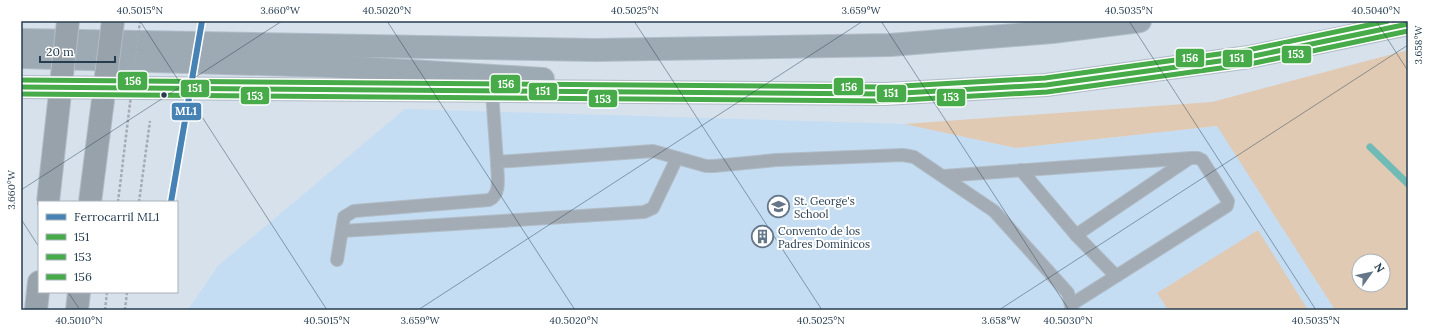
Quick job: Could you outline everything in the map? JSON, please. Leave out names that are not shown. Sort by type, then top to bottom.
[{"type":"highway","points":[[21,40],[595,50],[890,45],[1052,32],[1140,21]]},
{"type":"highway","points":[[21,87],[885,94],[1046,85],[1249,57],[1408,24]]},
{"type":"highway","points":[[21,57],[336,66],[526,77],[662,93]]},
{"type":"street","points":[[48,201],[68,21]]},
{"type":"street","points":[[90,201],[112,21]]},
{"type":"street","points":[[77,310],[79,293]]},
{"type":"lane","points":[[337,260],[344,217],[354,211],[489,200],[495,198],[498,192],[492,92]]},
{"type":"lane","points":[[497,162],[654,151],[706,166],[776,160],[903,155],[914,157],[994,211],[1068,293],[1072,307],[1116,276],[1227,206],[1228,201],[1202,160],[1198,158],[943,176]]},
{"type":"lane","points":[[342,231],[644,212],[653,208],[677,158]]},
{"type":"lane","points":[[1076,235],[1191,158]]},
{"type":"lane","points":[[1021,170],[1076,235],[1116,276]]},
{"type":"path","points":[[118,201],[140,21]]},
{"type":"path","points":[[139,201],[150,121]]},
{"type":"path","points":[[105,310],[107,293]]},
{"type":"path","points":[[125,310],[127,293]]},
{"type":"shaded area","points":[[1408,50],[1408,310],[1335,310],[1217,126],[1016,148],[904,124],[1212,102]]},
{"type":"shaded area","name":"St. George's School","points":[[405,109],[904,124],[1016,148],[1218,126],[1335,310],[188,310],[218,266]]},
{"type":"shaded area","points":[[1258,230],[1308,310],[1168,310],[1157,293]]},
{"type":"waterway","points":[[1370,147],[1408,184]]},
{"type":"rail line","name":"ML1","points":[[171,201],[202,21]]},
{"type":"transit line","name":"156","points":[[21,80],[885,87],[1045,78],[1248,50],[1388,21]]},
{"type":"transit line","name":"151","points":[[21,87],[885,94],[1046,85],[1249,57],[1408,24]]},
{"type":"transit line","name":"153","points":[[21,94],[885,101],[1047,92],[1250,64],[1408,31]]},
{"type":"place","name":"St. George's School","points":[[779,207]]},
{"type":"place","name":"Convento de los Padres Dominicos","points":[[762,237]]}]
